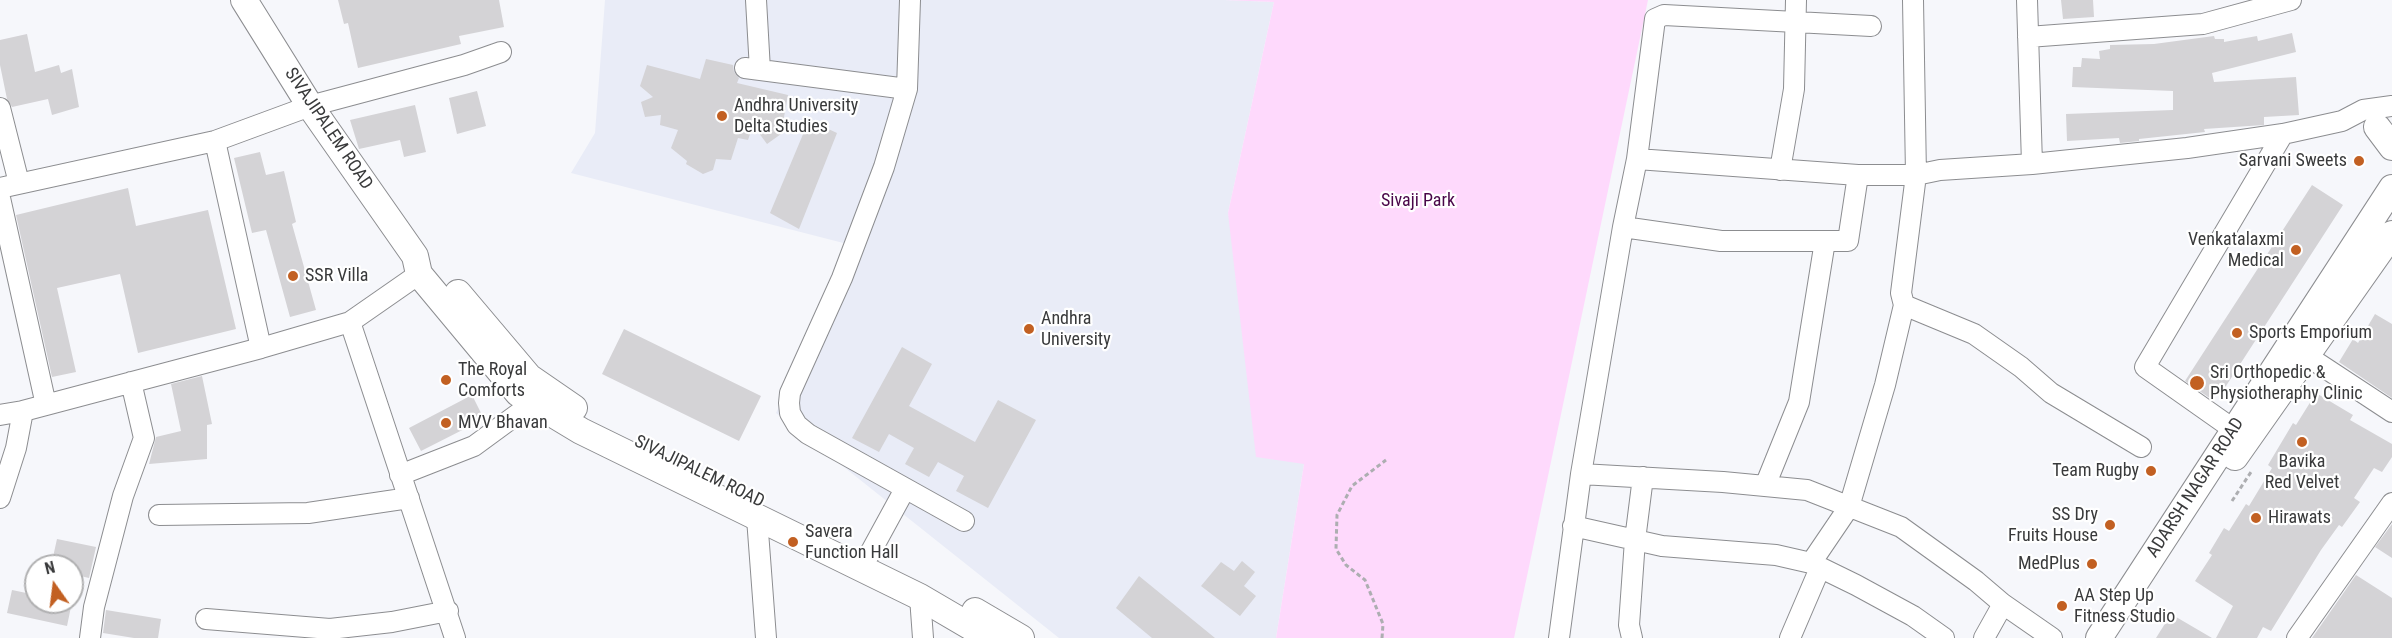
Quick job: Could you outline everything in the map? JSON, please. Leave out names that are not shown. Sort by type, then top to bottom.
[{"type":"main road","name":"SIVAJIPALEM ROAD","points":[[244,0],[310,106],[417,265],[518,393],[581,431],[920,597],[990,638]]},
{"type":"main road","points":[[2384,126],[2392,147]]},
{"type":"main road","name":"ADARSH NAGAR ROAD","points":[[2100,638],[2233,429],[2293,342],[2392,188]]},
{"type":"main road","name":"ADARSH NAGAR ROAD","points":[[2118,638],[2204,500],[2392,234]]},
{"type":"main road","name":"SIVAJIPALEM ROAD","points":[[417,265],[435,266],[529,377],[588,418],[928,583],[1022,638]]},
{"type":"street","points":[[756,0],[753,69],[907,88]]},
{"type":"street","points":[[910,0],[907,88],[871,200],[842,278],[790,393],[789,404],[790,413],[797,425],[808,434],[964,521]]},
{"type":"street","points":[[1780,170],[1794,89],[1796,0]]},
{"type":"street","points":[[1790,638],[1816,566],[1848,507],[1885,385],[1905,305],[1901,293],[1916,175],[1913,0]]},
{"type":"street","points":[[2027,0],[2032,164]]},
{"type":"street","points":[[2028,37],[2203,24],[2291,0]]},
{"type":"street","points":[[1558,638],[1581,474],[1623,227],[1637,159],[1655,19],[1664,15],[1871,26]]},
{"type":"street","points":[[0,108],[9,186],[214,141],[310,106],[453,68],[501,52]]},
{"type":"street","points":[[1637,159],[1858,175],[1916,175],[1940,170],[2032,164],[2187,148],[2283,134],[2342,122],[2363,110],[2392,106]]},
{"type":"street","points":[[2342,122],[2364,128],[2384,126]]},
{"type":"street","points":[[2233,429],[2145,367],[2283,134]]},
{"type":"street","points":[[214,141],[261,348]]},
{"type":"street","points":[[1623,227],[1721,241],[1848,241],[1858,175]]},
{"type":"street","points":[[0,198],[46,405]]},
{"type":"street","points":[[1765,486],[1798,402],[1825,242]]},
{"type":"street","points":[[0,415],[23,411],[261,348],[350,322],[417,265]]},
{"type":"street","points":[[1905,305],[1974,334],[2021,367],[2050,393],[2141,447]]},
{"type":"street","points":[[350,322],[456,638]]},
{"type":"street","points":[[2307,356],[2392,412]]},
{"type":"street","points":[[90,638],[94,607],[123,496],[144,438],[130,382]]},
{"type":"street","points":[[400,475],[474,446],[534,402]]},
{"type":"street","points":[[0,498],[16,448],[23,411]]},
{"type":"street","points":[[1581,474],[1807,490],[1901,527],[2052,638]]},
{"type":"street","points":[[1632,638],[1629,625],[1635,540],[1643,477]]},
{"type":"street","points":[[869,555],[905,489]]},
{"type":"street","points":[[159,515],[308,513],[409,498]]},
{"type":"street","points":[[2297,638],[2392,503]]},
{"type":"street","points":[[757,518],[766,638]]},
{"type":"street","points":[[1574,526],[1662,546],[1776,555],[1816,566],[1912,616],[1944,638]]},
{"type":"street","points":[[920,597],[922,638]]},
{"type":"street","points":[[1984,638],[2003,604]]},
{"type":"street","points":[[217,626],[330,629],[392,622],[448,611]]},
{"type":"path","points":[[1382,638],[1383,624],[1365,580],[1346,565],[1336,549],[1337,514],[1352,486],[1386,460]]},
{"type":"shaded area","name":"Andhra University","points":[[605,0],[1225,0],[1274,2],[1228,213],[1304,464],[1276,638],[1059,638],[776,413],[855,246],[571,173],[595,133]]},
{"type":"green space","name":"Sivaji Park","points":[[1225,0],[1648,0],[1514,638],[1276,638],[1304,464],[1256,457],[1228,213],[1274,2]]},
{"type":"building","points":[[338,0],[499,0],[504,27],[459,36],[461,44],[358,68],[348,23],[344,24]]},
{"type":"building","points":[[2061,0],[2093,0],[2094,17],[2063,19]]},
{"type":"building","points":[[2292,33],[2296,52],[2212,73],[2214,82],[2296,77],[2299,115],[2264,117],[2264,125],[2204,129],[2205,132],[2139,139],[2139,141],[2120,143],[2119,138],[2067,141],[2066,114],[2173,110],[2173,91],[2072,87],[2073,67],[2081,67],[2082,58],[2100,59],[2099,51],[2110,49],[2110,45],[2154,44],[2214,36],[2215,39],[2224,39],[2224,42],[2257,36],[2258,41]]},
{"type":"building","points":[[27,34],[35,72],[59,65],[61,73],[72,69],[79,107],[52,115],[48,99],[12,107],[7,99],[0,65],[0,40]]},
{"type":"building","name":"Andhra University Delta Studies","points":[[706,59],[733,65],[734,72],[739,78],[737,83],[788,95],[781,134],[767,144],[753,125],[748,140],[738,138],[731,160],[716,159],[713,170],[703,174],[686,164],[687,161],[671,148],[678,130],[660,125],[661,115],[645,117],[641,102],[653,97],[640,86],[647,65],[700,79]]},
{"type":"building","points":[[477,91],[486,126],[457,134],[449,98]]},
{"type":"building","points":[[415,105],[426,152],[404,157],[400,140],[359,149],[350,120]]},
{"type":"building","name":"Andhra University Delta Studies","points":[[809,120],[837,133],[799,229],[770,213]]},
{"type":"building","points":[[260,152],[266,175],[284,171],[296,222],[292,224],[316,310],[290,317],[266,230],[252,233],[234,158]]},
{"type":"building","points":[[2312,185],[2343,205],[2226,386],[2211,399],[2185,381]]},
{"type":"building","points":[[128,188],[136,226],[208,210],[236,329],[138,353],[120,274],[57,288],[76,372],[52,377],[16,215]]},
{"type":"building","points":[[2375,314],[2392,324],[2392,398],[2339,362],[2353,339],[2358,343]]},
{"type":"building","points":[[624,329],[761,396],[739,441],[602,374]]},
{"type":"building","points":[[902,347],[932,364],[909,406],[975,442],[998,400],[1036,420],[988,508],[956,491],[964,476],[938,462],[929,477],[905,464],[914,448],[889,434],[879,452],[852,438]]},
{"type":"building","points":[[202,376],[212,424],[207,425],[207,459],[149,464],[156,437],[181,431],[171,384]]},
{"type":"building","points":[[2316,393],[2353,415],[2350,420],[2392,444],[2392,457],[2382,472],[2374,468],[2354,498],[2360,502],[2321,550],[2271,631],[2263,627],[2257,638],[2216,638],[2233,606],[2195,581],[2212,555],[2209,553],[2224,528],[2229,531],[2246,504],[2249,506],[2272,468],[2268,465],[2293,423],[2296,425]]},
{"type":"building","name":"MVV Bhavan","points":[[472,395],[484,419],[421,451],[409,428]]},
{"type":"building","points":[[2392,524],[2392,558],[2375,547]]},
{"type":"building","points":[[57,539],[96,547],[89,578],[84,577],[84,554],[54,554]]},
{"type":"building","points":[[1242,561],[1255,572],[1244,586],[1256,596],[1240,616],[1201,586],[1221,562],[1234,571]]},
{"type":"building","points":[[2356,575],[2392,598],[2392,638],[2312,638]]},
{"type":"building","points":[[1139,576],[1215,638],[1152,638],[1116,608]]},
{"type":"building","points":[[12,590],[24,592],[24,614],[70,614],[67,626],[7,613]]},
{"type":"building","points":[[106,610],[161,619],[158,638],[134,638],[103,633]]},
{"type":"building","points":[[2171,614],[2212,638],[2156,638]]},
{"type":"place","name":"Andhra University Delta Studies","points":[[722,116]]},
{"type":"place","name":"Sarvani Sweets","points":[[2359,161]]},
{"type":"place","name":"Venkatalaxmi Medical","points":[[2296,250]]},
{"type":"place","name":"SSR Villa","points":[[293,276]]},
{"type":"place","name":"Andhra University","points":[[1029,329]]},
{"type":"place","name":"Sports Emporium","points":[[2237,333]]},
{"type":"place","name":"The Royal Comforts","points":[[446,380]]},
{"type":"place","name":"Sri Orthopedic & Physiotheraphy Clinic","points":[[2197,383]]},
{"type":"place","name":"MVV Bhavan","points":[[446,423]]},
{"type":"place","name":"Bavika Red Velvet","points":[[2302,442]]},
{"type":"place","name":"Team Rugby","points":[[2151,471]]},
{"type":"place","name":"Hirawats","points":[[2256,518]]},
{"type":"place","name":"SS Dry Fruits House","points":[[2110,525]]},
{"type":"place","name":"Savera Function Hall","points":[[793,542]]},
{"type":"place","name":"MedPlus","points":[[2092,564]]},
{"type":"place","name":"AA Step Up Fitness Studio","points":[[2062,606]]}]
